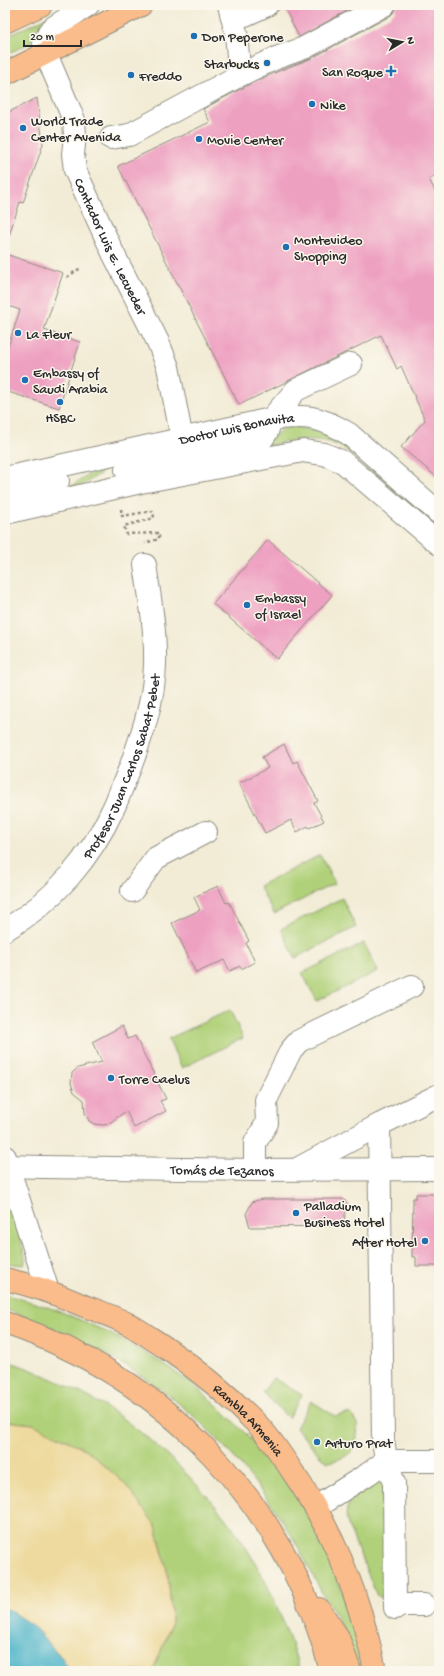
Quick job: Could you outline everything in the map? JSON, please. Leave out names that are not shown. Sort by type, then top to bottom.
[{"type":"main road","points":[[5,22],[41,5]]},
{"type":"main road","points":[[5,74],[141,5]]},
{"type":"main road","name":"Rambla Armenia","points":[[5,1279],[48,1291],[129,1325],[181,1358],[207,1378],[259,1426],[284,1458],[316,1507],[346,1569],[358,1600],[369,1639],[375,1671]]},
{"type":"main road","points":[[5,1323],[38,1334],[79,1353],[107,1369],[138,1389],[194,1435],[228,1472],[255,1507],[287,1562],[338,1637],[350,1671]]},
{"type":"main road","points":[[287,1562],[314,1617],[330,1671]]},
{"type":"street","points":[[46,54],[44,43],[51,29],[88,5]]},
{"type":"street","points":[[244,73],[239,68],[236,33],[238,8],[267,5]]},
{"type":"street","points":[[111,138],[129,135],[244,73],[276,58],[304,48],[384,5]]},
{"type":"street","name":"Contador Luis E. Lecueder","points":[[46,54],[74,120],[75,136],[73,154],[76,170],[113,253],[158,342],[168,367],[182,439]]},
{"type":"street","points":[[102,491],[110,480],[122,471],[257,442],[263,438],[267,432],[271,419],[296,390],[351,364]]},
{"type":"street","name":"Doctor Luis Bonavita","points":[[5,478],[271,419],[300,416],[321,420],[335,426],[360,443],[389,471],[439,513]]},
{"type":"street","points":[[92,458],[86,468],[77,476],[16,492],[12,499],[10,512],[102,491],[303,451],[314,452],[343,462],[439,544]]},
{"type":"street","name":"Profesor Juan Carlos Sabat Pebet","points":[[5,930],[33,911],[59,888],[88,853],[114,808],[144,731],[150,703],[155,666],[154,627],[146,566]]},
{"type":"street","points":[[132,891],[156,858],[206,832]]},
{"type":"street","points":[[255,1170],[254,1143],[267,1123],[266,1100],[291,1050],[298,1041],[412,986]]},
{"type":"street","points":[[296,1170],[379,1125],[439,1095]]},
{"type":"street","points":[[379,1125],[383,1440],[386,1461],[394,1483],[395,1606],[424,1605]]},
{"type":"street","points":[[6,1163],[48,1291]]},
{"type":"street","name":"Tomás de Tezanos","points":[[6,1163],[255,1170],[439,1169]]},
{"type":"street","points":[[316,1507],[386,1461],[439,1461]]},
{"type":"path","points":[[67,277],[82,267]]},
{"type":"path","points":[[126,507],[120,509],[122,516],[153,511],[154,518],[124,526],[126,534],[158,533],[159,539],[145,543]]},
{"type":"green space","points":[[73,5],[40,25],[36,29],[30,43],[5,55],[5,37]]},
{"type":"green space","points":[[296,427],[317,431],[340,441],[439,526],[439,529],[358,458],[337,445],[320,440],[302,440],[257,448],[284,428]]},
{"type":"green space","points":[[247,439],[109,468],[81,486],[23,495],[73,485],[103,466]]},
{"type":"green space","points":[[320,855],[335,883],[274,914],[259,886]]},
{"type":"green space","points":[[342,898],[356,927],[295,958],[281,929]]},
{"type":"green space","points":[[364,943],[378,971],[317,1001],[302,973]]},
{"type":"green space","points":[[230,1010],[243,1038],[182,1068],[168,1039]]},
{"type":"green space","points":[[5,1182],[25,1256],[24,1265],[5,1263]]},
{"type":"green space","points":[[5,1295],[29,1301],[76,1318],[99,1328],[144,1352],[165,1365],[202,1392],[248,1436],[290,1484],[303,1505],[326,1550],[345,1598],[359,1646],[364,1671],[357,1671],[339,1621],[290,1533],[276,1511],[235,1458],[200,1422],[157,1386],[108,1356],[83,1343],[57,1330],[5,1309]]},
{"type":"green space","points":[[5,1360],[64,1384],[106,1407],[160,1449],[200,1488],[234,1530],[262,1575],[283,1622],[300,1671],[153,1671],[172,1622],[168,1575],[156,1526],[33,1424],[5,1421]]},
{"type":"green space","points":[[273,1378],[302,1395],[288,1418],[263,1392]]},
{"type":"green space","points":[[311,1401],[335,1416],[350,1414],[356,1420],[356,1442],[352,1451],[348,1455],[338,1460],[328,1462],[322,1458],[296,1428]]},
{"type":"green space","points":[[382,1479],[387,1481],[387,1596],[379,1597],[377,1596],[348,1525],[346,1516],[347,1508],[354,1496],[360,1490]]},
{"type":"sand","points":[[5,1421],[33,1424],[87,1450],[125,1484],[156,1526],[168,1575],[172,1622],[153,1671],[70,1671],[63,1659],[32,1625],[5,1608]]},
{"type":"water","points":[[5,1608],[32,1625],[63,1659],[70,1671],[5,1671]]},
{"type":"building","points":[[283,5],[358,5],[299,37]]},
{"type":"building","name":"Montevideo Shopping","points":[[396,5],[439,5],[439,174],[429,179],[439,199],[439,479],[401,447],[425,420],[401,366],[397,369],[381,335],[239,405],[118,166],[210,122],[203,109],[250,84],[310,59],[390,16],[395,11]]},
{"type":"building","points":[[37,98],[43,144],[23,203],[20,202],[8,238],[5,237],[5,114]]},
{"type":"building","points":[[5,254],[63,273],[44,330],[80,342],[59,408],[5,391],[5,356],[20,310],[5,305]]},
{"type":"building","points":[[268,540],[332,595],[277,659],[213,604]]},
{"type":"building","points":[[284,744],[293,763],[297,761],[318,801],[314,803],[324,821],[309,828],[308,826],[297,832],[291,820],[265,833],[239,783],[268,768],[262,757]]},
{"type":"building","points":[[218,886],[226,903],[229,902],[249,941],[246,943],[255,962],[241,969],[240,966],[230,971],[224,960],[196,973],[172,923],[200,910],[194,897]]},
{"type":"building","name":"Torre Caelus","points":[[122,1026],[128,1039],[135,1036],[166,1099],[160,1101],[166,1111],[134,1128],[126,1111],[108,1124],[94,1124],[89,1121],[85,1113],[84,1100],[74,1092],[71,1083],[72,1073],[78,1068],[102,1062],[92,1042]]},
{"type":"building","name":"After Hotel","points":[[416,1194],[439,1194],[439,1266],[416,1266],[416,1257],[412,1257],[413,1198],[416,1198]]},
{"type":"building","name":"Palladium Business Hotel","points":[[262,1199],[343,1199],[348,1204],[348,1208],[345,1214],[344,1226],[250,1227],[246,1214],[252,1202]]},
{"type":"place","name":"Don Peperone","points":[[194,36]]},
{"type":"place","name":"Starbucks","points":[[267,63]]},
{"type":"place","name":"San Roque","points":[[391,71]]},
{"type":"place","name":"Freddo","points":[[131,75]]},
{"type":"place","name":"Nike","points":[[312,104]]},
{"type":"place","name":"World Trade Center Avenida","points":[[23,128]]},
{"type":"place","name":"Movie Center","points":[[199,139]]},
{"type":"place","name":"Montevideo Shopping","points":[[286,247]]},
{"type":"place","name":"La Fleur","points":[[18,333]]},
{"type":"place","name":"Embassy of Saudi Arabia","points":[[25,380]]},
{"type":"place","name":"HSBC","points":[[60,402]]},
{"type":"place","name":"Embassy of Israel","points":[[247,605]]},
{"type":"place","name":"Torre Caelus","points":[[111,1078]]},
{"type":"place","name":"Palladium Business Hotel","points":[[296,1213]]},
{"type":"place","name":"After Hotel","points":[[425,1241]]},
{"type":"place","name":"Arturo Prat","points":[[317,1442]]}]
